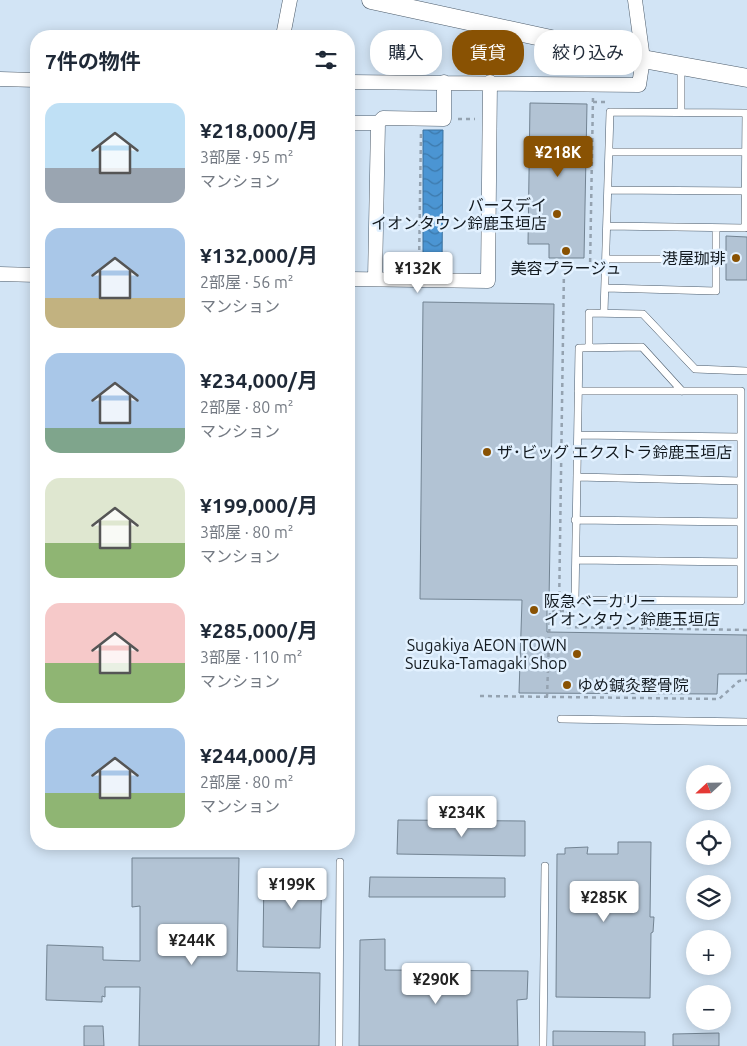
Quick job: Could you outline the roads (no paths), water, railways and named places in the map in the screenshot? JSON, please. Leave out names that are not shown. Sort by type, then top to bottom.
[{"type":"street","points":[[284,30],[290,0]]},
{"type":"street","points":[[371,0],[681,67],[747,78]]},
{"type":"street","points":[[355,82],[639,84],[643,59],[635,0]]},
{"type":"street","points":[[0,79],[30,80]]},
{"type":"street","points":[[376,279],[378,123],[383,118],[444,119],[444,82]]},
{"type":"street","points":[[355,279],[488,281],[490,82]]},
{"type":"street","points":[[355,123],[378,123]]},
{"type":"street","points":[[0,274],[30,275]]},
{"type":"lane","points":[[681,67],[681,112]]},
{"type":"lane","points":[[604,313],[606,226],[610,112],[746,113],[745,228],[606,226]]},
{"type":"lane","points":[[609,152],[746,152]]},
{"type":"lane","points":[[608,190],[746,191]]},
{"type":"lane","points":[[605,288],[716,291],[716,228]]},
{"type":"lane","points":[[606,259],[716,259]]},
{"type":"lane","points":[[589,348],[589,313],[643,314],[695,369],[747,371]]},
{"type":"lane","points":[[578,391],[682,391],[741,390],[740,437],[743,521],[741,601],[575,600],[575,520],[578,435],[578,391],[579,348],[642,347],[682,391]]},
{"type":"lane","points":[[578,435],[740,437]]},
{"type":"lane","points":[[577,477],[741,481]]},
{"type":"lane","points":[[575,520],[743,521]]},
{"type":"lane","points":[[576,560],[741,562]]},
{"type":"lane","points":[[561,719],[747,722]]},
{"type":"lane","points":[[339,1046],[340,862]]},
{"type":"lane","points":[[543,1046],[545,866]]},
{"type":"water","points":[[423,130],[443,130],[442,273],[423,273]]},
{"type":"place","name":"バースデイ イオンタウン鈴鹿玉垣店","points":[[557,214]]},
{"type":"place","name":"美容プラージュ","points":[[566,251]]},
{"type":"place","name":"港屋珈琲","points":[[736,258]]},
{"type":"place","name":"ザ･ビッグ エクストラ鈴鹿玉垣店","points":[[487,452]]},
{"type":"place","name":"阪急ベーカリー イオンタウン鈴鹿玉垣店","points":[[534,610]]},
{"type":"place","name":"Sugakiya AEON TOWN Suzuka-Tamagaki Shop","points":[[577,654]]},
{"type":"place","name":"ゆめ鍼灸整骨院","points":[[567,685]]}]
